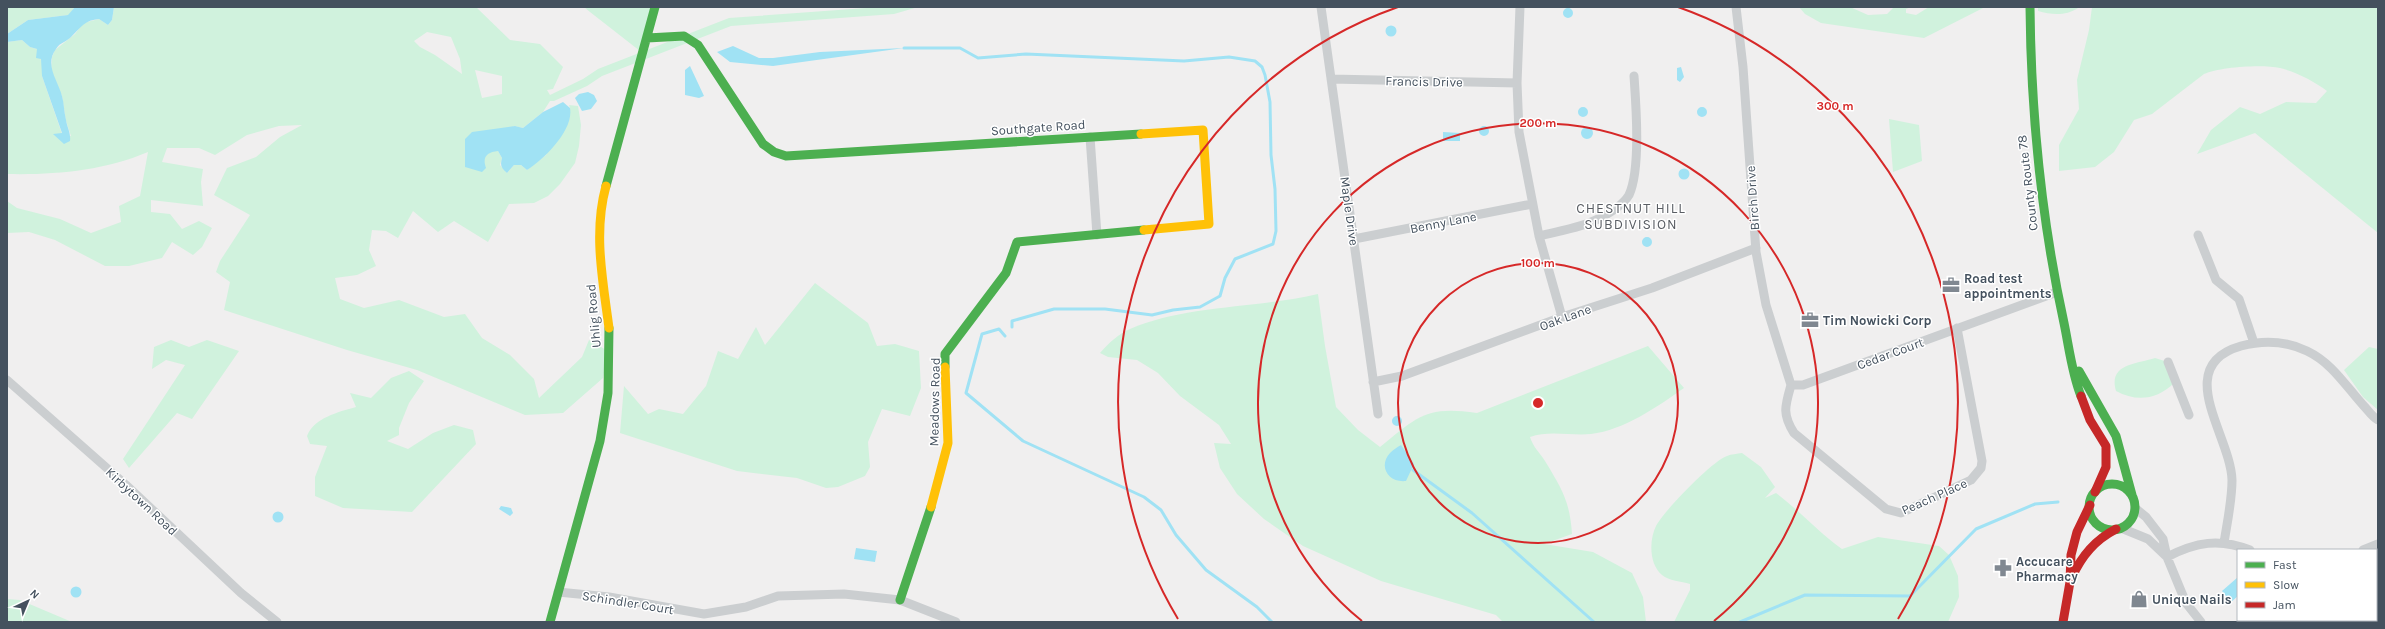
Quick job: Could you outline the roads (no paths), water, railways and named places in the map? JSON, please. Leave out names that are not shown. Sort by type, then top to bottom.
[{"type":"street","name":"Uhlig Road","points":[[550,622],[600,441],[608,392],[609,330],[600,254],[600,220],[604,194],[655,7]]},
{"type":"street","name":"Maple Drive","points":[[1321,7],[1378,414]]},
{"type":"street","points":[[1520,7],[1517,83],[1519,132],[1539,236],[1562,317]]},
{"type":"street","name":"Birch Drive","points":[[1736,7],[1744,67],[1756,248],[1766,305],[1791,385]]},
{"type":"street","name":"County Route 78","points":[[2030,7],[2031,88],[2036,155],[2057,292],[2079,392],[2085,410],[2106,446],[2106,467],[2095,492]]},
{"type":"street","name":"Southgate Road","points":[[647,38],[684,36],[698,45],[763,144],[774,152],[786,156],[1203,130],[1209,224],[1017,242]]},
{"type":"street","points":[[1539,236],[1597,220],[1616,208],[1628,196],[1633,180],[1637,117],[1634,76]]},
{"type":"street","name":"Francis Drive","points":[[1331,79],[1517,83]]},
{"type":"street","points":[[1090,137],[1097,235]]},
{"type":"street","name":"Benny Lane","points":[[1354,239],[1532,204]]},
{"type":"street","points":[[2198,236],[2216,280],[2239,299],[2254,344]]},
{"type":"street","name":"Meadows Road","points":[[900,600],[937,488],[948,442],[945,354],[1006,273],[1017,242]]},
{"type":"street","name":"Oak Lane","points":[[1373,382],[1402,376],[1562,317],[1652,288],[1756,248]]},
{"type":"street","name":"Cedar Court","points":[[1791,385],[1804,385],[2057,292]]},
{"type":"street","name":"Peach Place","points":[[1791,385],[1785,406],[1786,420],[1794,433],[1886,509],[1895,513],[1901,513],[1971,480],[1981,468],[1982,461],[1957,328]]},
{"type":"street","points":[[2224,543],[2232,480],[2226,449],[2206,396],[2206,385],[2211,368],[2218,359],[2233,349],[2254,344],[2289,345],[2307,351],[2325,362],[2378,420]]},
{"type":"street","name":"County Route 78","points":[[2071,353],[2082,378],[2116,436],[2132,494]]},
{"type":"street","points":[[2168,362],[2189,415]]},
{"type":"street","name":"Kirbytown Road","points":[[7,380],[126,485],[241,593],[277,622]]},
{"type":"street","points":[[2063,622],[2070,582],[2071,555],[2077,532],[2095,492],[2107,484],[2114,484],[2127,489],[2132,494],[2135,508],[2131,520],[2096,541],[2085,552],[2070,582]]},
{"type":"street","points":[[2090,505],[2093,518],[2097,524],[2103,527],[2119,528],[2148,539],[2167,557]]},
{"type":"street","points":[[2135,508],[2158,531],[2163,539],[2167,557],[2186,603],[2201,622]]},
{"type":"street","points":[[2167,557],[2186,547],[2211,542],[2224,543],[2246,549]]},
{"type":"street","points":[[2366,549],[2378,544]]},
{"type":"street","name":"Schindler Court","points":[[558,592],[608,597],[704,614],[746,607],[778,596],[844,594],[900,600],[956,622]]},
{"type":"water","points":[[75,7],[114,7],[112,20],[108,25],[99,19],[87,22],[70,38],[59,45],[53,55],[51,61],[53,72],[62,96],[65,117],[70,135],[70,141],[64,144],[53,134],[62,133],[42,76],[41,59],[36,58],[37,49],[30,47],[22,40],[7,42],[7,34],[28,20],[68,15]]},
{"type":"water","points":[[1568,8],[1573,13],[1568,18],[1563,13]]},
{"type":"water","points":[[1389,26],[1393,26],[1395,27],[1395,35],[1389,36],[1386,33],[1386,29]]},
{"type":"water","points":[[733,46],[759,58],[773,58],[820,52],[904,48],[773,66],[730,62],[717,52]]},
{"type":"water","points":[[690,66],[704,96],[699,98],[685,95],[685,70]]},
{"type":"water","points":[[1681,67],[1684,77],[1680,82],[1677,80],[1677,68]]},
{"type":"water","points":[[588,92],[594,95],[597,101],[591,109],[582,111],[575,98],[579,94]]},
{"type":"water","points":[[563,102],[570,108],[570,117],[563,134],[541,159],[527,170],[521,165],[514,165],[507,173],[503,170],[501,163],[502,158],[498,151],[486,156],[486,168],[482,172],[465,167],[465,139],[472,132],[515,126],[523,128],[543,112]]},
{"type":"water","points":[[1581,107],[1585,107],[1587,108],[1587,116],[1581,117],[1578,114],[1578,110]]},
{"type":"water","points":[[1700,107],[1704,107],[1706,108],[1706,116],[1700,117],[1697,114],[1697,110]]},
{"type":"water","points":[[1482,126],[1486,126],[1488,127],[1488,135],[1482,136],[1479,133],[1479,129]]},
{"type":"water","points":[[1587,127],[1591,129],[1593,133],[1591,137],[1587,139],[1583,137],[1581,133],[1583,129]]},
{"type":"water","points":[[1443,132],[1460,133],[1460,141],[1443,141]]},
{"type":"water","points":[[1682,169],[1686,169],[1688,170],[1688,178],[1682,179],[1679,176],[1679,172]]},
{"type":"water","points":[[1645,237],[1649,237],[1651,238],[1651,246],[1645,247],[1642,244],[1642,240]]},
{"type":"water","points":[[1395,416],[1399,416],[1401,417],[1401,425],[1395,426],[1392,423],[1392,419]]},
{"type":"water","points":[[1401,445],[1414,464],[1406,481],[1394,479],[1387,473],[1385,468],[1385,463],[1391,452]]},
{"type":"water","points":[[501,506],[511,508],[513,513],[510,516],[499,509]]},
{"type":"water","points":[[276,512],[280,512],[282,513],[282,521],[276,522],[273,519],[273,515]]},
{"type":"water","points":[[856,548],[877,551],[875,562],[854,559]]},
{"type":"water","points":[[2237,578],[2237,597],[2231,602],[2222,591]]},
{"type":"water","points":[[74,587],[78,587],[80,588],[80,596],[74,597],[71,594],[71,590]]},
{"type":"waterway","points":[[904,48],[960,48],[978,58],[1026,54],[1184,61],[1229,57],[1255,61],[1262,67],[1270,102],[1271,155],[1275,189],[1276,231],[1273,244],[1235,259],[1225,278],[1220,296],[1200,307],[1173,310],[1152,315],[1105,309],[1054,309],[1012,321],[1012,327]]},
{"type":"waterway","points":[[1005,336],[999,329],[982,334],[966,393],[1023,441],[1144,497],[1161,510],[1176,535],[1206,570],[1257,607],[1272,622]]},
{"type":"waterway","points":[[1413,470],[1472,513],[1594,622]]},
{"type":"waterway","points":[[1740,622],[1805,595],[1910,596],[1976,529],[2035,504],[2058,502]]},
{"type":"place","name":"Road test appointments","points":[[1951,285]]},
{"type":"place","name":"Tim Nowicki Corp","points":[[1810,320]]},
{"type":"place","name":"Accucare Pharmacy","points":[[2003,568]]},
{"type":"place","name":"Unique Nails","points":[[2139,599]]},
{"type":"district","name":"CHESTNUT HILL SUBDIVISION","points":[[1631,216]]}]
